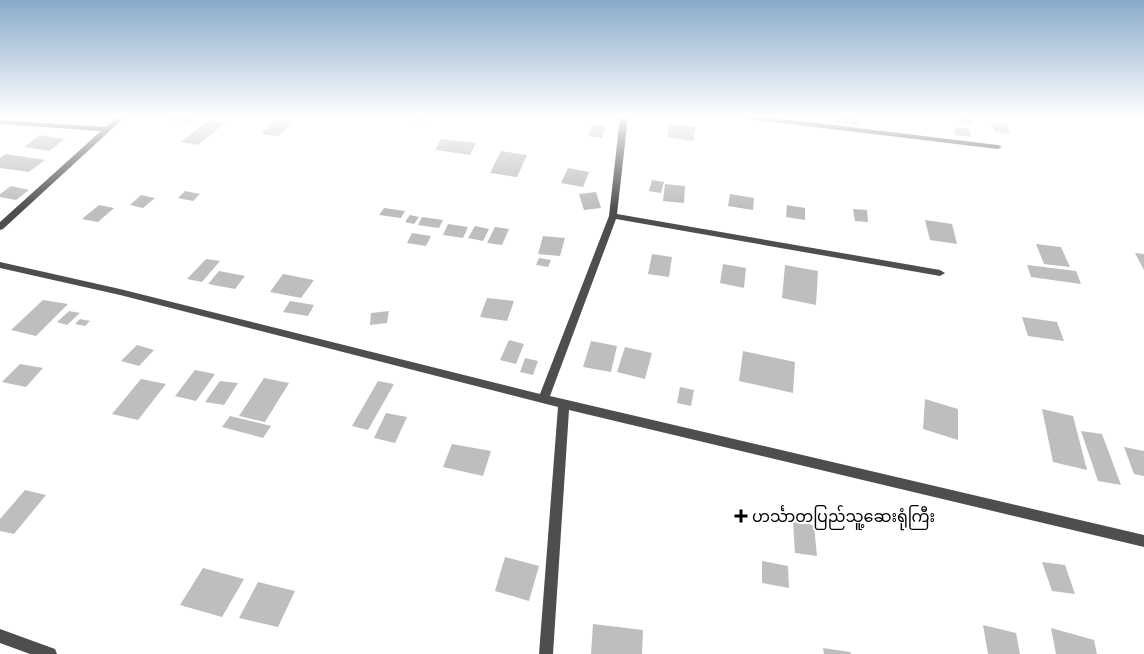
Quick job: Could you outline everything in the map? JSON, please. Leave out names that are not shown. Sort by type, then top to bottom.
[{"type":"street","points":[[0,228],[88,148]]},
{"type":"street","points":[[543,399],[613,216],[621,148]]},
{"type":"street","points":[[613,216],[940,273]]},
{"type":"street","points":[[0,265],[120,292],[543,399],[1144,541]]},
{"type":"street","points":[[546,654],[564,404]]},
{"type":"street","points":[[0,636],[50,654]]},
{"type":"building","points":[[27,148],[54,148],[49,151]]},
{"type":"building","points":[[436,148],[474,148],[470,155],[435,150]]},
{"type":"building","points":[[501,151],[527,155],[517,177],[490,173]]},
{"type":"building","points":[[6,154],[45,160],[29,172],[0,168],[0,158]]},
{"type":"building","points":[[568,168],[589,172],[583,187],[561,183]]},
{"type":"building","points":[[652,180],[664,182],[661,193],[649,191]]},
{"type":"building","points":[[665,184],[685,186],[684,203],[663,201]]},
{"type":"building","points":[[11,186],[29,190],[16,200],[0,197],[0,194]]},
{"type":"building","points":[[185,191],[200,194],[193,201],[178,198]]},
{"type":"building","points":[[596,192],[601,208],[584,210],[579,194]]},
{"type":"building","points":[[730,194],[754,198],[753,210],[728,206]]},
{"type":"building","points":[[141,195],[155,198],[143,208],[130,205]]},
{"type":"building","points":[[99,205],[114,208],[98,222],[82,219]]},
{"type":"building","points":[[787,205],[805,208],[805,220],[786,217]]},
{"type":"building","points":[[384,208],[405,211],[401,218],[379,215]]},
{"type":"building","points":[[853,209],[867,210],[868,222],[855,221]]},
{"type":"building","points":[[410,215],[419,217],[414,224],[405,222]]},
{"type":"building","points":[[422,217],[443,220],[439,228],[418,225]]},
{"type":"building","points":[[925,220],[952,224],[957,244],[930,240]]},
{"type":"building","points":[[448,224],[468,227],[463,238],[443,235]]},
{"type":"building","points":[[475,226],[489,229],[483,241],[468,238]]},
{"type":"building","points":[[495,227],[509,229],[502,245],[487,243]]},
{"type":"building","points":[[412,233],[431,236],[426,246],[407,243]]},
{"type":"building","points":[[543,236],[565,238],[560,256],[538,254]]},
{"type":"building","points":[[1036,244],[1061,247],[1070,267],[1044,264]]},
{"type":"building","points":[[1135,253],[1144,254],[1144,270]]},
{"type":"building","points":[[652,254],[672,257],[669,277],[648,274]]},
{"type":"building","points":[[539,258],[551,260],[548,267],[536,265]]},
{"type":"building","points":[[206,259],[220,261],[202,282],[187,279]]},
{"type":"building","points":[[723,264],[746,268],[744,288],[720,283]]},
{"type":"building","points":[[785,265],[818,271],[816,305],[782,298]]},
{"type":"building","points":[[1027,265],[1076,271],[1081,284],[1031,277]]},
{"type":"building","points":[[219,271],[245,276],[235,289],[208,284]]},
{"type":"building","points":[[283,274],[314,280],[301,298],[270,292]]},
{"type":"building","points":[[487,298],[514,301],[507,321],[480,317]]},
{"type":"building","points":[[43,300],[68,304],[36,336],[11,330]]},
{"type":"building","points":[[290,301],[314,305],[308,316],[283,312]]},
{"type":"building","points":[[69,311],[80,313],[67,325],[57,322]]},
{"type":"building","points":[[389,311],[387,323],[370,325],[371,313]]},
{"type":"building","points":[[1022,317],[1057,322],[1064,341],[1028,336]]},
{"type":"building","points":[[80,319],[90,321],[85,326],[75,324]]},
{"type":"building","points":[[509,340],[524,344],[516,364],[500,360]]},
{"type":"building","points":[[591,341],[617,346],[611,372],[583,367]]},
{"type":"building","points":[[137,345],[154,350],[139,366],[121,361]]},
{"type":"building","points":[[625,347],[652,353],[645,379],[617,372]]},
{"type":"building","points":[[743,351],[795,362],[793,393],[739,381]]},
{"type":"building","points":[[525,358],[538,361],[533,375],[520,372]]},
{"type":"building","points":[[20,364],[43,368],[26,387],[2,382]]},
{"type":"building","points":[[195,370],[215,374],[196,401],[175,396]]},
{"type":"building","points":[[264,378],[289,383],[265,422],[239,416]]},
{"type":"building","points":[[141,379],[166,384],[138,420],[112,414]]},
{"type":"building","points":[[220,381],[238,383],[224,405],[205,402]]},
{"type":"building","points":[[378,381],[394,384],[368,430],[352,426]]},
{"type":"building","points":[[680,387],[694,390],[691,406],[677,403]]},
{"type":"building","points":[[925,399],[958,409],[958,440],[923,429]]},
{"type":"building","points":[[1042,409],[1073,416],[1087,470],[1053,462]]},
{"type":"building","points":[[386,413],[407,417],[395,443],[374,438]]},
{"type":"building","points":[[230,416],[271,426],[263,438],[222,427]]},
{"type":"building","points":[[1081,431],[1102,434],[1121,485],[1098,481]]},
{"type":"building","points":[[452,444],[491,451],[483,476],[443,467]]},
{"type":"building","points":[[1124,447],[1144,451],[1144,476],[1134,474]]},
{"type":"building","points":[[25,490],[46,495],[14,534],[0,531],[0,519]]},
{"type":"building","points":[[793,522],[814,525],[817,556],[795,553]]},
{"type":"building","points":[[505,557],[539,566],[529,601],[495,591]]},
{"type":"building","points":[[762,561],[788,566],[789,588],[762,583]]},
{"type":"building","points":[[1042,562],[1065,565],[1075,594],[1052,591]]},
{"type":"building","points":[[203,568],[244,579],[222,617],[180,605]]},
{"type":"building","points":[[258,582],[295,591],[278,627],[239,618]]},
{"type":"building","points":[[593,624],[643,630],[642,654],[591,654]]},
{"type":"building","points":[[983,625],[1016,633],[1020,654],[988,654]]},
{"type":"building","points":[[1051,628],[1094,640],[1097,654],[1056,654]]},
{"type":"building","points":[[823,648],[850,652],[851,654],[824,654]]},
{"type":"place","name":"ဟင်္သာတပြည်သူ့ဆေးရုံကြီး","points":[[741,516]]}]
